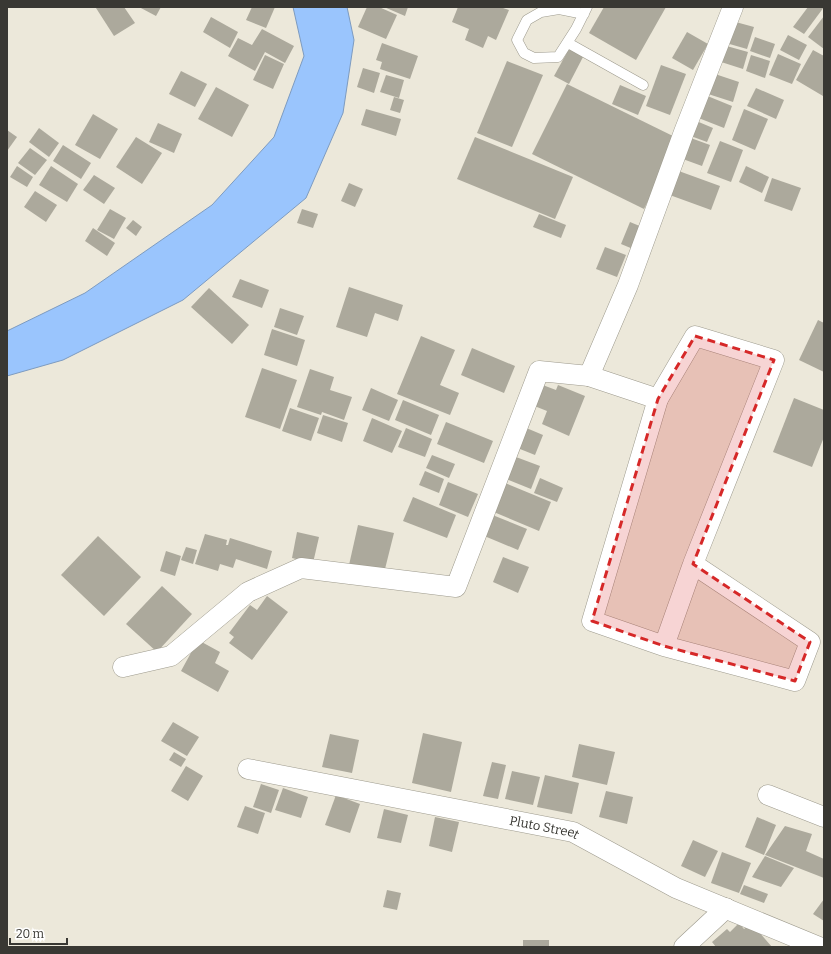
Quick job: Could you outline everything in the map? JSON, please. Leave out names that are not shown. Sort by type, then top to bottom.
[{"type":"street","points":[[589,376],[628,285],[684,132],[733,7]]},
{"type":"street","points":[[664,646],[693,564],[774,360],[695,336],[658,399],[592,621],[664,646],[795,681],[810,642],[693,564]]},
{"type":"street","points":[[124,667],[171,656],[248,592],[301,568],[456,587],[539,371],[589,376],[658,399]]},
{"type":"street","name":"Pluto Street","points":[[248,768],[573,832],[676,888],[819,947]]},
{"type":"street","points":[[768,795],[824,817]]},
{"type":"street","points":[[684,947],[726,908]]},
{"type":"lane","points":[[559,9],[586,10],[568,43],[558,57],[534,58],[524,53],[517,40],[526,20],[541,12],[559,9]]},
{"type":"lane","points":[[568,43],[643,85]]},
{"type":"highlighted area","points":[[695,336],[774,360],[693,564],[810,642],[795,681],[664,646],[592,621],[658,399]]},
{"type":"water","points":[[293,7],[347,7],[354,40],[343,113],[306,198],[183,300],[63,360],[7,376],[7,331],[85,293],[212,205],[274,137],[304,56]]},
{"type":"building","points":[[124,7],[135,23],[114,36],[96,8]]},
{"type":"building","points":[[139,7],[161,7],[156,16]]},
{"type":"building","points":[[252,7],[275,7],[266,28],[246,20]]},
{"type":"building","points":[[367,7],[379,7],[397,15],[386,39],[358,27]]},
{"type":"building","points":[[384,7],[408,7],[405,16]]},
{"type":"building","points":[[458,7],[500,7],[509,10],[496,40],[488,36],[483,48],[465,40],[469,29],[452,22]]},
{"type":"building","points":[[604,7],[666,7],[636,60],[589,33]]},
{"type":"building","points":[[808,7],[824,7],[804,34],[793,27]]},
{"type":"building","points":[[824,16],[824,49],[808,37]]},
{"type":"building","points":[[211,17],[238,32],[230,48],[203,32]]},
{"type":"building","points":[[732,21],[754,27],[747,49],[726,43]]},
{"type":"building","points":[[262,29],[294,46],[285,63],[265,52],[255,71],[228,56],[238,38],[252,45]]},
{"type":"building","points":[[687,32],[708,44],[693,70],[672,58]]},
{"type":"building","points":[[788,35],[807,45],[799,60],[780,50]]},
{"type":"building","points":[[755,37],[775,44],[770,58],[750,51]]},
{"type":"building","points":[[382,43],[418,56],[410,79],[380,69],[382,62],[376,60]]},
{"type":"building","points":[[723,45],[748,52],[743,69],[718,61]]},
{"type":"building","points":[[569,49],[583,57],[569,84],[554,76]]},
{"type":"building","points":[[813,50],[824,56],[823,96],[796,80]]},
{"type":"building","points":[[778,54],[801,64],[792,84],[769,75]]},
{"type":"building","points":[[265,55],[284,64],[273,89],[253,80]]},
{"type":"building","points":[[751,55],[770,61],[765,78],[746,71]]},
{"type":"building","points":[[507,61],[543,75],[512,147],[477,133]]},
{"type":"building","points":[[661,65],[686,74],[670,115],[646,106]]},
{"type":"building","points":[[363,68],[380,73],[374,93],[357,87]]},
{"type":"building","points":[[181,71],[207,84],[195,107],[169,94]]},
{"type":"building","points":[[712,73],[739,82],[733,102],[705,93]]},
{"type":"building","points":[[386,75],[404,80],[399,98],[380,92]]},
{"type":"building","points":[[567,84],[679,139],[644,209],[532,154]]},
{"type":"building","points":[[620,85],[646,96],[638,115],[612,104]]},
{"type":"building","points":[[216,87],[249,105],[232,137],[198,119]]},
{"type":"building","points":[[756,88],[784,100],[776,119],[747,106]]},
{"type":"building","points":[[705,95],[732,106],[724,128],[696,117]]},
{"type":"building","points":[[394,97],[404,100],[400,113],[390,110]]},
{"type":"building","points":[[366,109],[401,119],[396,136],[361,125]]},
{"type":"building","points":[[744,109],[768,119],[755,150],[732,140]]},
{"type":"building","points":[[93,114],[118,129],[100,159],[75,145]]},
{"type":"building","points":[[694,120],[713,128],[707,142],[688,135]]},
{"type":"building","points":[[158,123],[182,134],[174,153],[149,142]]},
{"type":"building","points":[[39,128],[59,143],[49,157],[29,142]]},
{"type":"building","points":[[7,130],[17,137],[7,151]]},
{"type":"building","points":[[136,137],[162,153],[142,184],[116,167]]},
{"type":"building","points":[[475,137],[573,177],[555,219],[457,179]]},
{"type":"building","points":[[688,137],[710,145],[702,166],[680,158]]},
{"type":"building","points":[[720,141],[743,150],[731,182],[707,173]]},
{"type":"building","points":[[63,145],[91,163],[81,179],[53,161]]},
{"type":"building","points":[[30,148],[47,160],[35,175],[18,163]]},
{"type":"building","points":[[17,166],[33,177],[27,187],[10,177]]},
{"type":"building","points":[[51,166],[78,184],[67,202],[39,185]]},
{"type":"building","points":[[746,166],[769,177],[762,193],[739,182]]},
{"type":"building","points":[[676,170],[720,186],[711,210],[667,194]]},
{"type":"building","points":[[94,175],[115,188],[104,204],[83,190]]},
{"type":"building","points":[[772,178],[801,188],[792,211],[764,201]]},
{"type":"building","points":[[349,183],[363,189],[355,207],[341,201]]},
{"type":"building","points":[[35,191],[57,205],[46,222],[24,207]]},
{"type":"building","points":[[110,209],[126,218],[114,239],[97,230]]},
{"type":"building","points":[[302,209],[318,214],[313,228],[297,223]]},
{"type":"building","points":[[539,214],[566,225],[561,238],[533,227]]},
{"type":"building","points":[[133,220],[142,227],[136,236],[126,228]]},
{"type":"building","points":[[630,222],[642,227],[633,249],[621,244]]},
{"type":"building","points":[[93,228],[115,243],[107,256],[85,241]]},
{"type":"building","points":[[605,247],[626,255],[617,277],[596,269]]},
{"type":"building","points":[[240,279],[269,290],[262,308],[232,297]]},
{"type":"building","points":[[349,287],[403,305],[398,321],[375,313],[367,337],[336,327]]},
{"type":"building","points":[[209,288],[249,325],[232,344],[191,307]]},
{"type":"building","points":[[280,308],[304,316],[297,335],[274,327]]},
{"type":"building","points":[[818,320],[824,323],[824,372],[799,360]]},
{"type":"building","points":[[272,329],[305,340],[297,366],[264,355]]},
{"type":"building","points":[[421,336],[455,350],[440,385],[459,393],[450,415],[397,394]]},
{"type":"building","points":[[472,348],[515,366],[504,393],[461,375]]},
{"type":"building","points":[[262,368],[297,380],[280,429],[245,417]]},
{"type":"building","points":[[310,369],[334,377],[330,390],[352,397],[344,420],[322,412],[321,415],[297,407]]},
{"type":"building","points":[[540,384],[556,390],[558,385],[585,396],[569,436],[542,424],[547,411],[532,405]]},
{"type":"building","points":[[371,388],[398,400],[389,421],[362,410]]},
{"type":"building","points":[[794,398],[824,410],[824,437],[812,467],[773,452]]},
{"type":"building","points":[[403,400],[439,415],[431,435],[395,420]]},
{"type":"building","points":[[290,408],[319,418],[311,441],[282,431]]},
{"type":"building","points":[[323,415],[348,423],[342,442],[317,433]]},
{"type":"building","points":[[372,418],[402,431],[392,453],[363,441]]},
{"type":"building","points":[[446,422],[493,441],[484,463],[437,444]]},
{"type":"building","points":[[524,427],[543,435],[535,455],[515,447]]},
{"type":"building","points":[[406,428],[432,439],[425,457],[398,447]]},
{"type":"building","points":[[508,454],[540,466],[531,489],[499,476]]},
{"type":"building","points":[[432,455],[455,464],[449,478],[426,468]]},
{"type":"building","points":[[425,471],[444,479],[439,493],[419,485]]},
{"type":"building","points":[[540,478],[563,488],[557,502],[534,493]]},
{"type":"building","points":[[500,481],[551,502],[539,531],[489,510]]},
{"type":"building","points":[[448,482],[478,494],[468,517],[439,505]]},
{"type":"building","points":[[413,497],[456,515],[447,538],[403,521]]},
{"type":"building","points":[[490,514],[527,529],[518,550],[482,535]]},
{"type":"building","points":[[358,525],[394,533],[384,573],[349,565]]},
{"type":"building","points":[[297,532],[319,537],[313,563],[292,558]]},
{"type":"building","points":[[205,534],[227,540],[226,545],[228,545],[230,538],[272,551],[267,569],[236,559],[233,568],[220,564],[218,571],[195,564]]},
{"type":"building","points":[[98,536],[141,577],[104,616],[61,575]]},
{"type":"building","points":[[186,547],[197,550],[193,564],[181,560]]},
{"type":"building","points":[[166,551],[181,556],[175,576],[160,571]]},
{"type":"building","points":[[503,557],[529,567],[518,593],[493,582]]},
{"type":"building","points":[[162,586],[192,614],[157,652],[126,624]]},
{"type":"building","points":[[267,596],[288,612],[252,660],[229,643],[234,637],[229,633],[250,605],[257,610]]},
{"type":"building","points":[[198,640],[220,652],[215,663],[229,671],[218,692],[181,671]]},
{"type":"building","points":[[173,722],[199,737],[187,756],[161,741]]},
{"type":"building","points":[[423,733],[462,742],[451,792],[412,783]]},
{"type":"building","points":[[330,734],[359,740],[352,773],[322,767]]},
{"type":"building","points":[[579,744],[615,752],[607,785],[572,777]]},
{"type":"building","points":[[174,752],[186,759],[181,767],[169,760]]},
{"type":"building","points":[[492,762],[506,765],[498,799],[483,796]]},
{"type":"building","points":[[186,766],[203,776],[188,801],[171,791]]},
{"type":"building","points":[[512,771],[540,777],[533,805],[505,799]]},
{"type":"building","points":[[545,775],[579,783],[572,814],[537,807]]},
{"type":"building","points":[[261,784],[279,790],[271,813],[253,807]]},
{"type":"building","points":[[283,788],[308,797],[301,818],[275,810]]},
{"type":"building","points":[[606,791],[633,797],[627,824],[599,817]]},
{"type":"building","points":[[336,795],[360,804],[350,833],[325,825]]},
{"type":"building","points":[[245,806],[265,813],[258,834],[237,827]]},
{"type":"building","points":[[384,809],[408,815],[401,843],[377,838]]},
{"type":"building","points":[[435,817],[459,822],[452,852],[429,846]]},
{"type":"building","points":[[757,817],[776,825],[764,855],[745,847]]},
{"type":"building","points":[[785,826],[812,834],[806,851],[824,859],[824,878],[765,855]]},
{"type":"building","points":[[693,840],[718,851],[705,877],[681,866]]},
{"type":"building","points":[[722,852],[751,863],[739,893],[711,883]]},
{"type":"building","points":[[765,856],[794,868],[781,887],[752,877]]},
{"type":"building","points":[[744,885],[768,894],[764,903],[740,894]]},
{"type":"building","points":[[387,890],[401,893],[397,910],[383,907]]},
{"type":"building","points":[[824,899],[824,921],[813,914]]},
{"type":"building","points":[[739,923],[744,929],[751,923],[772,947],[716,947],[712,942],[727,929],[730,932]]},
{"type":"building","points":[[523,940],[549,940],[549,947],[523,947]]}]
